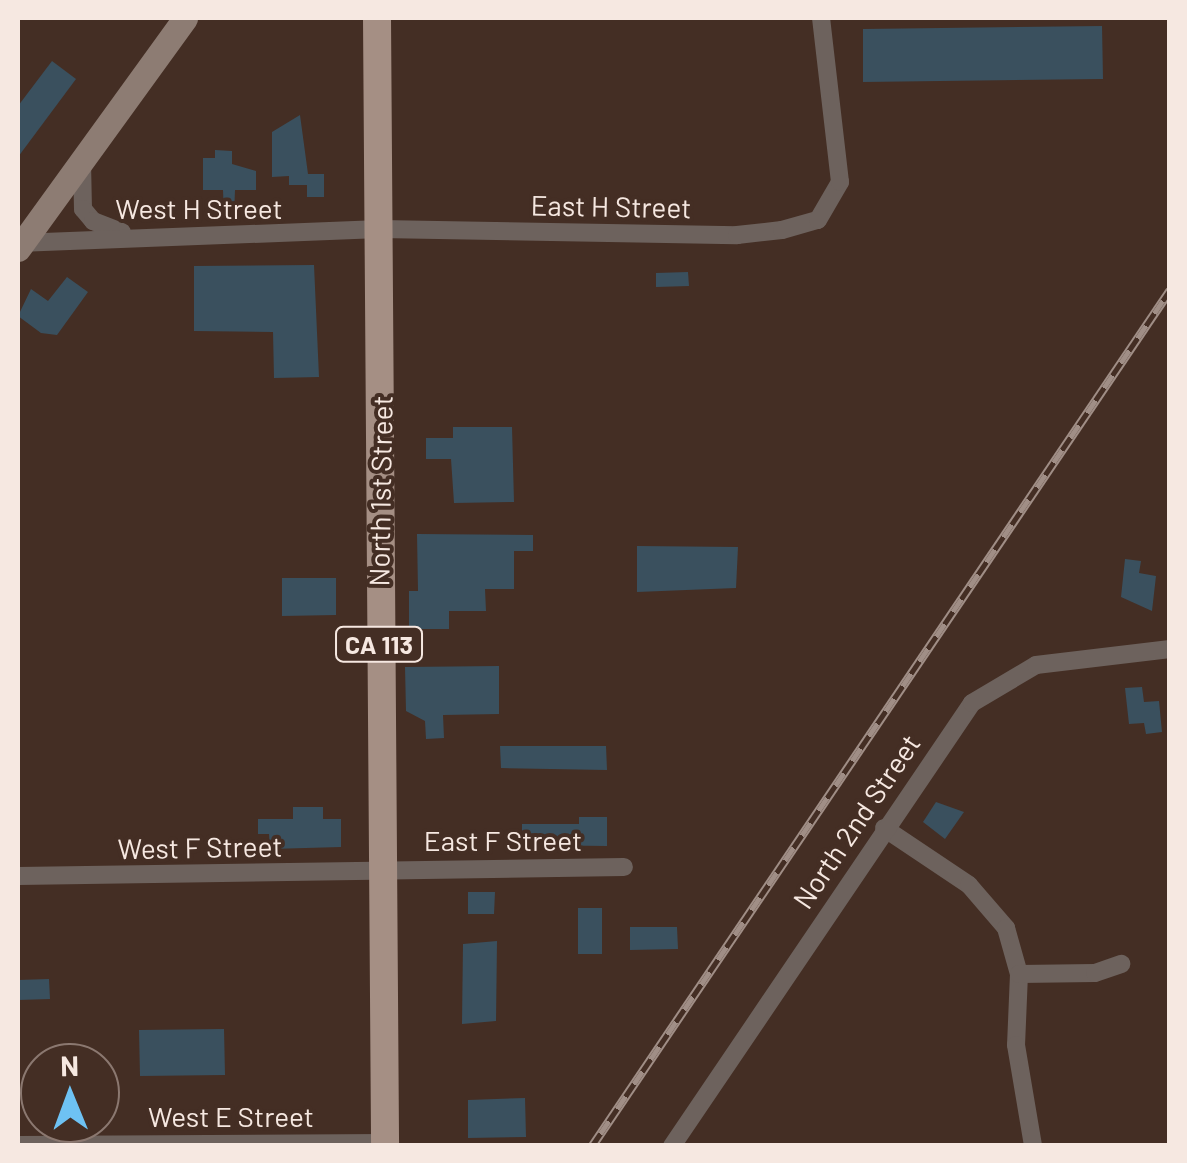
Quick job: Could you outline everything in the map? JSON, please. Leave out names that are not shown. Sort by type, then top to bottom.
[{"type":"main road","name":"North 1st Street","points":[[377,18],[385,1144]]},
{"type":"street","points":[[19,245],[186,18]]},
{"type":"street","name":"East H Street","points":[[380,230],[737,236],[818,220],[832,203],[840,169],[821,18]]},
{"type":"street","points":[[82,159],[83,209],[93,221],[132,236]]},
{"type":"street","name":"West H Street","points":[[19,245],[132,236],[380,230]]},
{"type":"street","name":"North 2nd Street","points":[[672,1146],[954,725],[994,685],[1054,661],[1170,650]]},
{"type":"street","points":[[884,828],[969,885],[1006,928],[1019,974],[1016,1045],[1033,1146]]},
{"type":"street","name":"East F Street","points":[[382,872],[624,867]]},
{"type":"street","name":"West F Street","points":[[18,876],[382,872]]},
{"type":"street","points":[[1019,974],[1095,972],[1122,964]]},
{"type":"street","name":"West E Street","points":[[18,1145],[385,1144]]},
{"type":"building","points":[[1102,26],[1103,79],[863,82],[863,29]]},
{"type":"building","points":[[52,61],[76,79],[18,157],[18,106]]},
{"type":"building","points":[[300,115],[308,174],[324,174],[324,197],[307,197],[307,185],[289,185],[289,176],[272,177],[272,132]]},
{"type":"building","points":[[215,150],[232,151],[232,164],[256,171],[256,190],[235,190],[234,216],[224,216],[223,190],[203,190],[203,158],[215,158]]},
{"type":"building","points":[[314,265],[319,377],[274,378],[273,332],[194,331],[194,266]]},
{"type":"building","points":[[688,272],[689,286],[656,287],[656,273]]},
{"type":"building","points":[[67,277],[88,292],[57,335],[41,333],[18,316],[31,289],[48,301]]},
{"type":"building","points":[[453,427],[512,427],[514,502],[454,503],[451,459],[426,459],[426,438],[453,438]]},
{"type":"building","points":[[417,534],[533,535],[533,551],[514,551],[514,589],[485,589],[486,611],[449,611],[449,629],[409,629],[409,591],[418,591]]},
{"type":"building","points":[[637,546],[738,547],[736,588],[637,592]]},
{"type":"building","points":[[1125,559],[1141,561],[1139,573],[1156,576],[1152,611],[1121,597]]},
{"type":"building","points":[[282,578],[336,578],[336,615],[282,616]]},
{"type":"building","points":[[499,666],[499,714],[443,715],[444,738],[426,739],[425,721],[406,711],[405,667]]},
{"type":"building","points":[[1142,687],[1144,702],[1159,701],[1162,732],[1146,734],[1144,723],[1129,724],[1125,688]]},
{"type":"building","points":[[500,746],[606,746],[607,770],[501,768]]},
{"type":"building","points":[[936,802],[964,812],[945,839],[923,822]]},
{"type":"building","points":[[293,807],[323,807],[323,819],[341,819],[341,847],[270,849],[269,834],[258,834],[258,819],[293,819]]},
{"type":"building","points":[[579,817],[607,817],[607,846],[522,845],[522,824],[579,824]]},
{"type":"building","points":[[468,892],[495,892],[494,914],[468,914]]},
{"type":"building","points":[[578,908],[602,908],[602,954],[578,954]]},
{"type":"building","points":[[630,927],[677,927],[678,949],[630,950]]},
{"type":"building","points":[[497,941],[496,1021],[462,1024],[463,944]]},
{"type":"building","points":[[49,979],[50,999],[18,1000],[18,980]]},
{"type":"building","points":[[224,1029],[225,1075],[140,1076],[139,1030]]},
{"type":"building","points":[[525,1098],[526,1137],[468,1138],[468,1100]]},
{"type":"railway","points":[[592,1146],[1170,290]]}]
